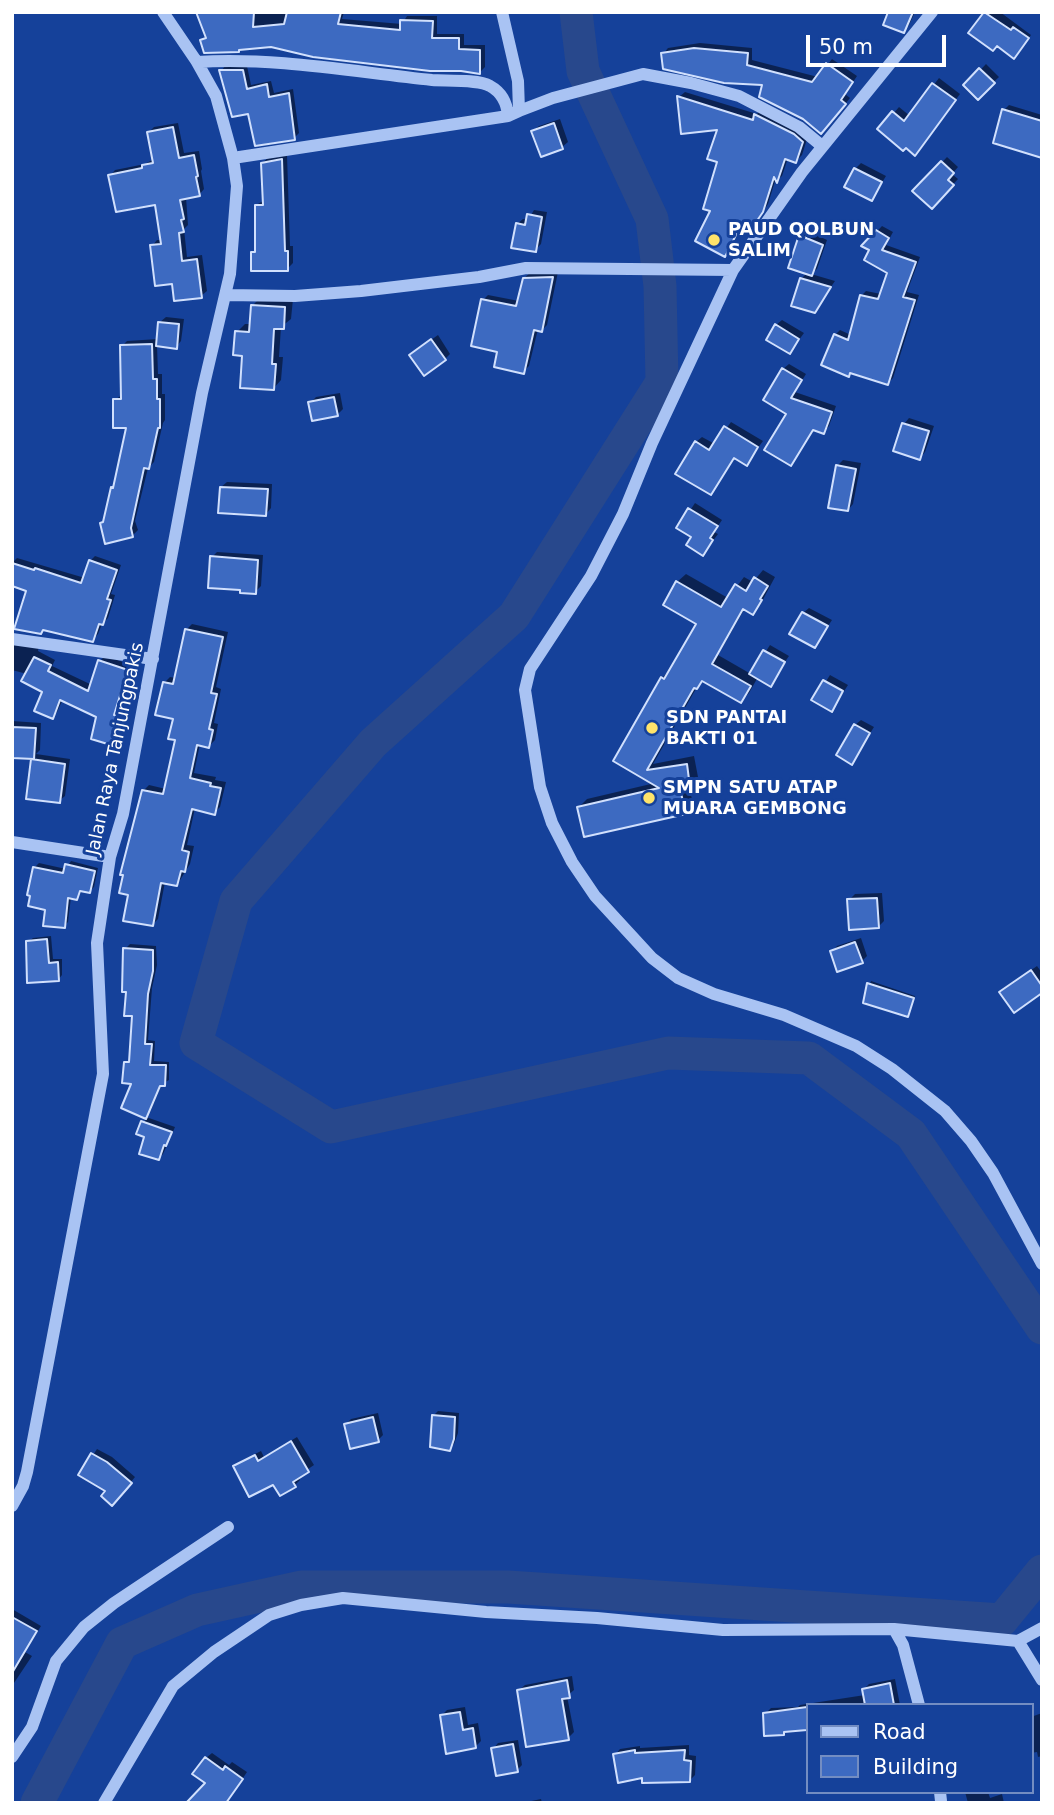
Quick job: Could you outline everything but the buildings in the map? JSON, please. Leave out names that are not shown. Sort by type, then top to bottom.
[{"type":"street","name":"Jalan Raya Tanjungpakis","points":[[12,1506],[27,1472],[103,1074],[97,943],[110,856],[123,814],[202,393],[230,274],[237,186],[233,158],[216,96],[163,12]]},
{"type":"street","points":[[502,12],[518,81],[513,113]]},
{"type":"street","points":[[932,12],[822,146],[733,270],[657,431],[610,539],[591,576],[530,669],[524,690],[540,787],[552,823],[572,862],[595,896],[652,958],[678,978],[714,994],[784,1015],[856,1046],[892,1069],[945,1111],[971,1141],[993,1173],[1042,1264]]},
{"type":"street","points":[[197,62],[277,62],[487,84],[500,94],[507,108],[513,113]]},
{"type":"street","points":[[233,158],[513,113],[572,93],[643,74],[739,96],[799,127],[822,146]]},
{"type":"street","points":[[226,295],[295,296],[361,291],[479,277],[526,268],[733,270]]},
{"type":"street","points":[[12,639],[153,659]]},
{"type":"street","points":[[12,842],[110,856]]},
{"type":"street","points":[[12,1757],[32,1727],[56,1661],[84,1627],[114,1603],[229,1527]]},
{"type":"street","points":[[104,1803],[173,1686],[214,1652],[268,1615],[300,1605],[343,1598],[723,1630],[894,1629],[1018,1641],[1042,1628]]},
{"type":"street","points":[[894,1629],[903,1645],[918,1703]]},
{"type":"street","points":[[1018,1641],[1042,1680]]},
{"type":"waterway","points":[[576,12],[583,71],[652,219],[660,286],[662,382],[514,616],[373,743],[236,901],[196,1043],[331,1127],[668,1053],[809,1058],[911,1134],[1042,1328]]},
{"type":"waterway","points":[[37,1803],[122,1643],[197,1610],[301,1587],[508,1587],[1002,1620],[1042,1571]]},
{"type":"place","name":"PAUD QOLBUN SALIM","points":[[714,240]]},
{"type":"place","name":"SDN PANTAI BAKTI 01","points":[[652,728]]},
{"type":"place","name":"SMPN SATU ATAP MUARA GEMBONG","points":[[649,798]]}]
